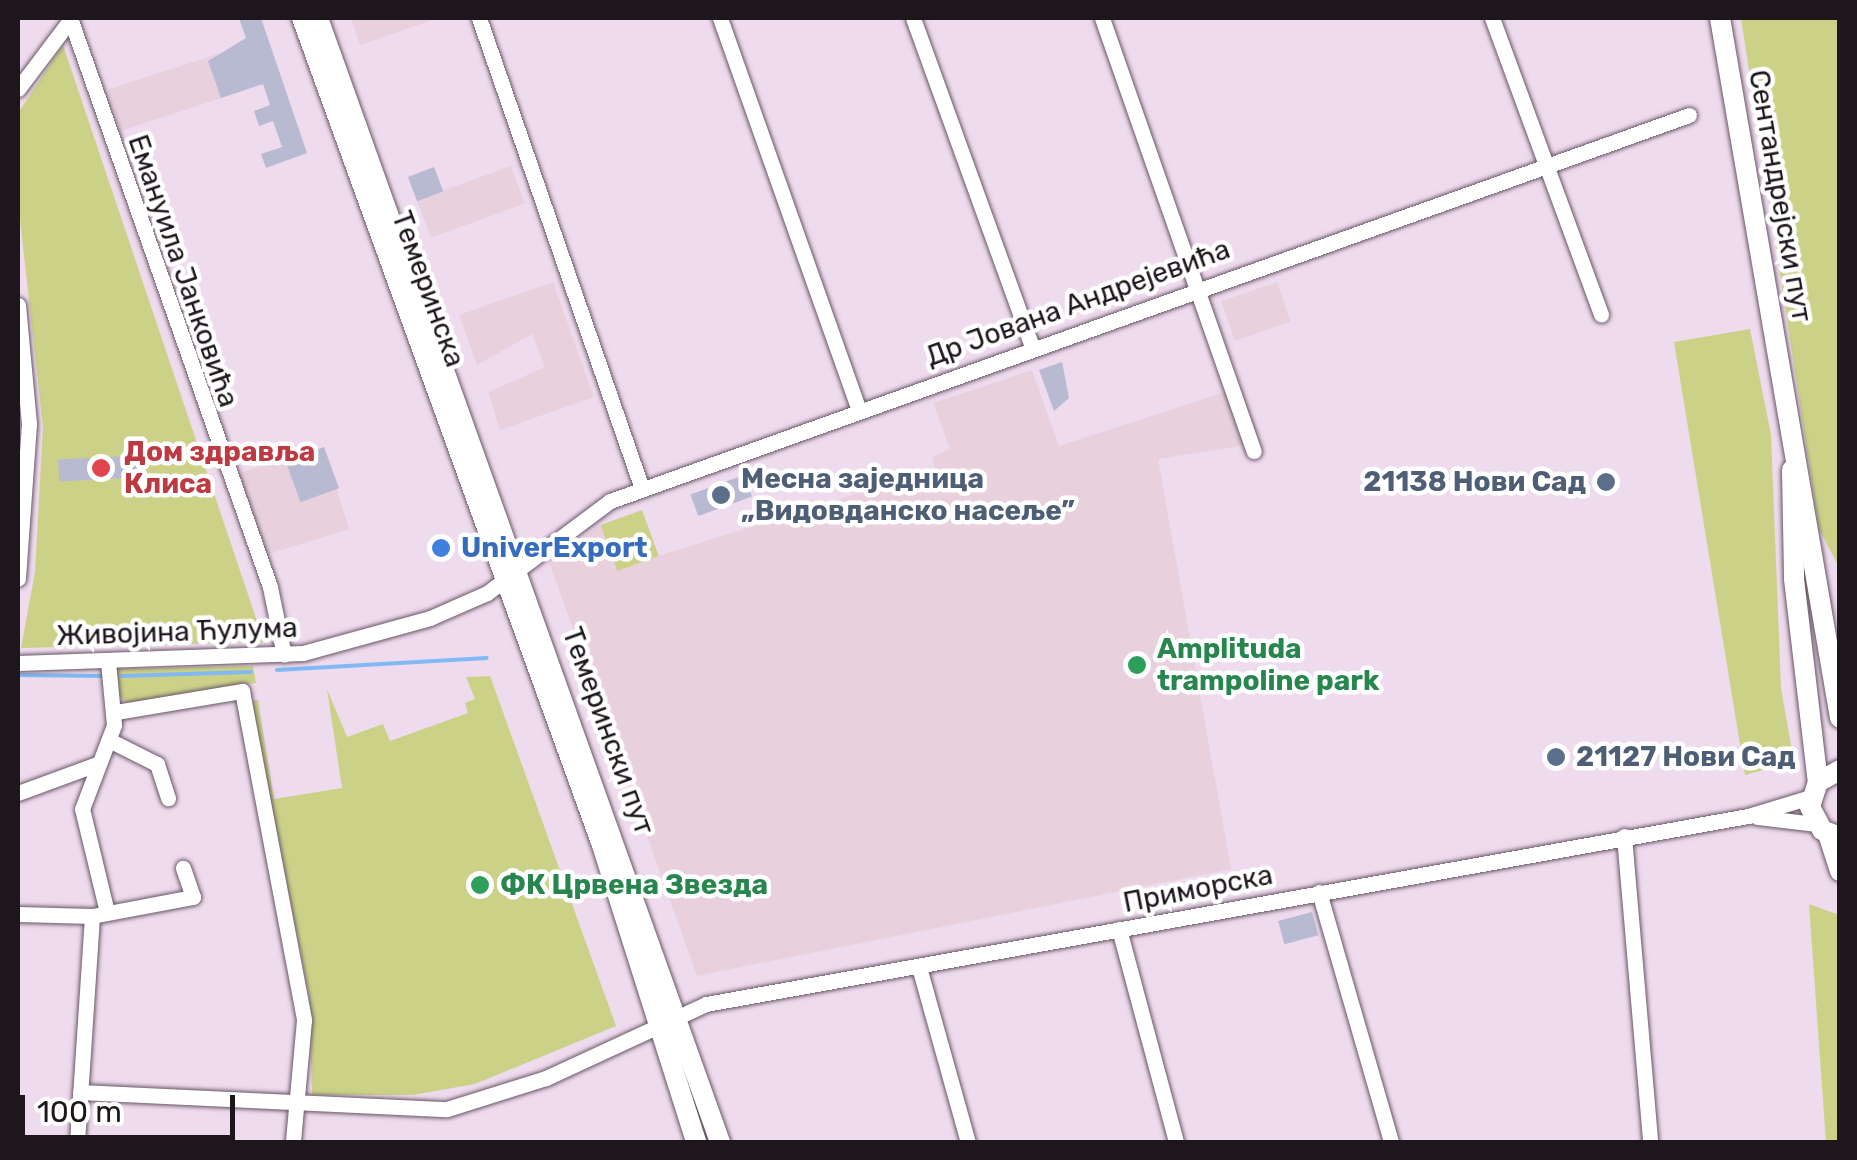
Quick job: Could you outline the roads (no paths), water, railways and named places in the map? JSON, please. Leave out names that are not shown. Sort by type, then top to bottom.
[{"type":"main road","name":"Темеринска","points":[[302,18],[511,573]]},
{"type":"main road","name":"Темеринска","points":[[318,18],[511,573]]},
{"type":"main road","name":"Сентандрејски пут","points":[[1720,18],[1831,641],[1840,718]]},
{"type":"main road","name":"Сентандрејски пут","points":[[1786,384],[1794,579],[1814,789],[1840,872]]},
{"type":"main road","name":"Темерински пут","points":[[511,573],[670,1020],[720,1142]]},
{"type":"main road","points":[[1831,641],[1840,664]]},
{"type":"main road","points":[[1814,789],[1840,770]]},
{"type":"main road","name":"Темерински пут","points":[[670,1020],[696,1142]]},
{"type":"street","points":[[18,88],[70,18]]},
{"type":"street","name":"Емануила Јанковића","points":[[70,18],[270,587],[284,655]]},
{"type":"street","points":[[479,18],[642,490]]},
{"type":"street","points":[[720,18],[858,408]]},
{"type":"street","points":[[913,18],[1032,346]]},
{"type":"street","points":[[1102,18],[1254,451]]},
{"type":"street","points":[[1492,18],[1601,316]]},
{"type":"street","name":"Др Јована Андрејевића","points":[[511,573],[587,513],[642,490],[1198,286],[1689,115]]},
{"type":"street","points":[[18,305],[29,424],[18,578]]},
{"type":"street","name":"Живојина Ћулума","points":[[18,663],[284,655],[452,610],[511,573]]},
{"type":"street","points":[[77,1142],[99,912],[83,822],[97,764],[109,740],[116,712],[108,661]]},
{"type":"street","points":[[116,712],[242,691],[302,1004],[293,1142]]},
{"type":"street","points":[[109,740],[158,764],[168,798]]},
{"type":"street","points":[[18,793],[97,764]]},
{"type":"street","name":"Приморска","points":[[80,1092],[416,1112],[480,1102],[670,1020],[1119,929],[1748,816],[1814,789]]},
{"type":"street","name":"Приморска","points":[[1748,816],[1828,832]]},
{"type":"street","points":[[1624,836],[1650,1142]]},
{"type":"street","points":[[18,914],[99,912],[193,897],[183,868]]},
{"type":"street","points":[[1319,892],[1391,1142]]},
{"type":"street","points":[[1119,929],[1176,1142]]},
{"type":"street","points":[[920,967],[968,1142]]},
{"type":"waterway","points":[[277,670],[487,658]]},
{"type":"waterway","points":[[122,676],[251,672]]},
{"type":"waterway","points":[[18,675],[103,676]]},
{"type":"place","name":"Дом здравља Клиса","points":[[101,468]]},
{"type":"place","name":"21138 Нови Сад","points":[[1606,482]]},
{"type":"place","name":"Месна заједница „Видовданско насеље”","points":[[721,495]]},
{"type":"place","name":"UniverExport","points":[[441,548]]},
{"type":"place","name":"Amplituda trampoline park","points":[[1137,665]]},
{"type":"place","name":"21127 Нови Сад","points":[[1556,757]]},
{"type":"place","name":"ФК Црвена Звезда","points":[[480,885]]}]
